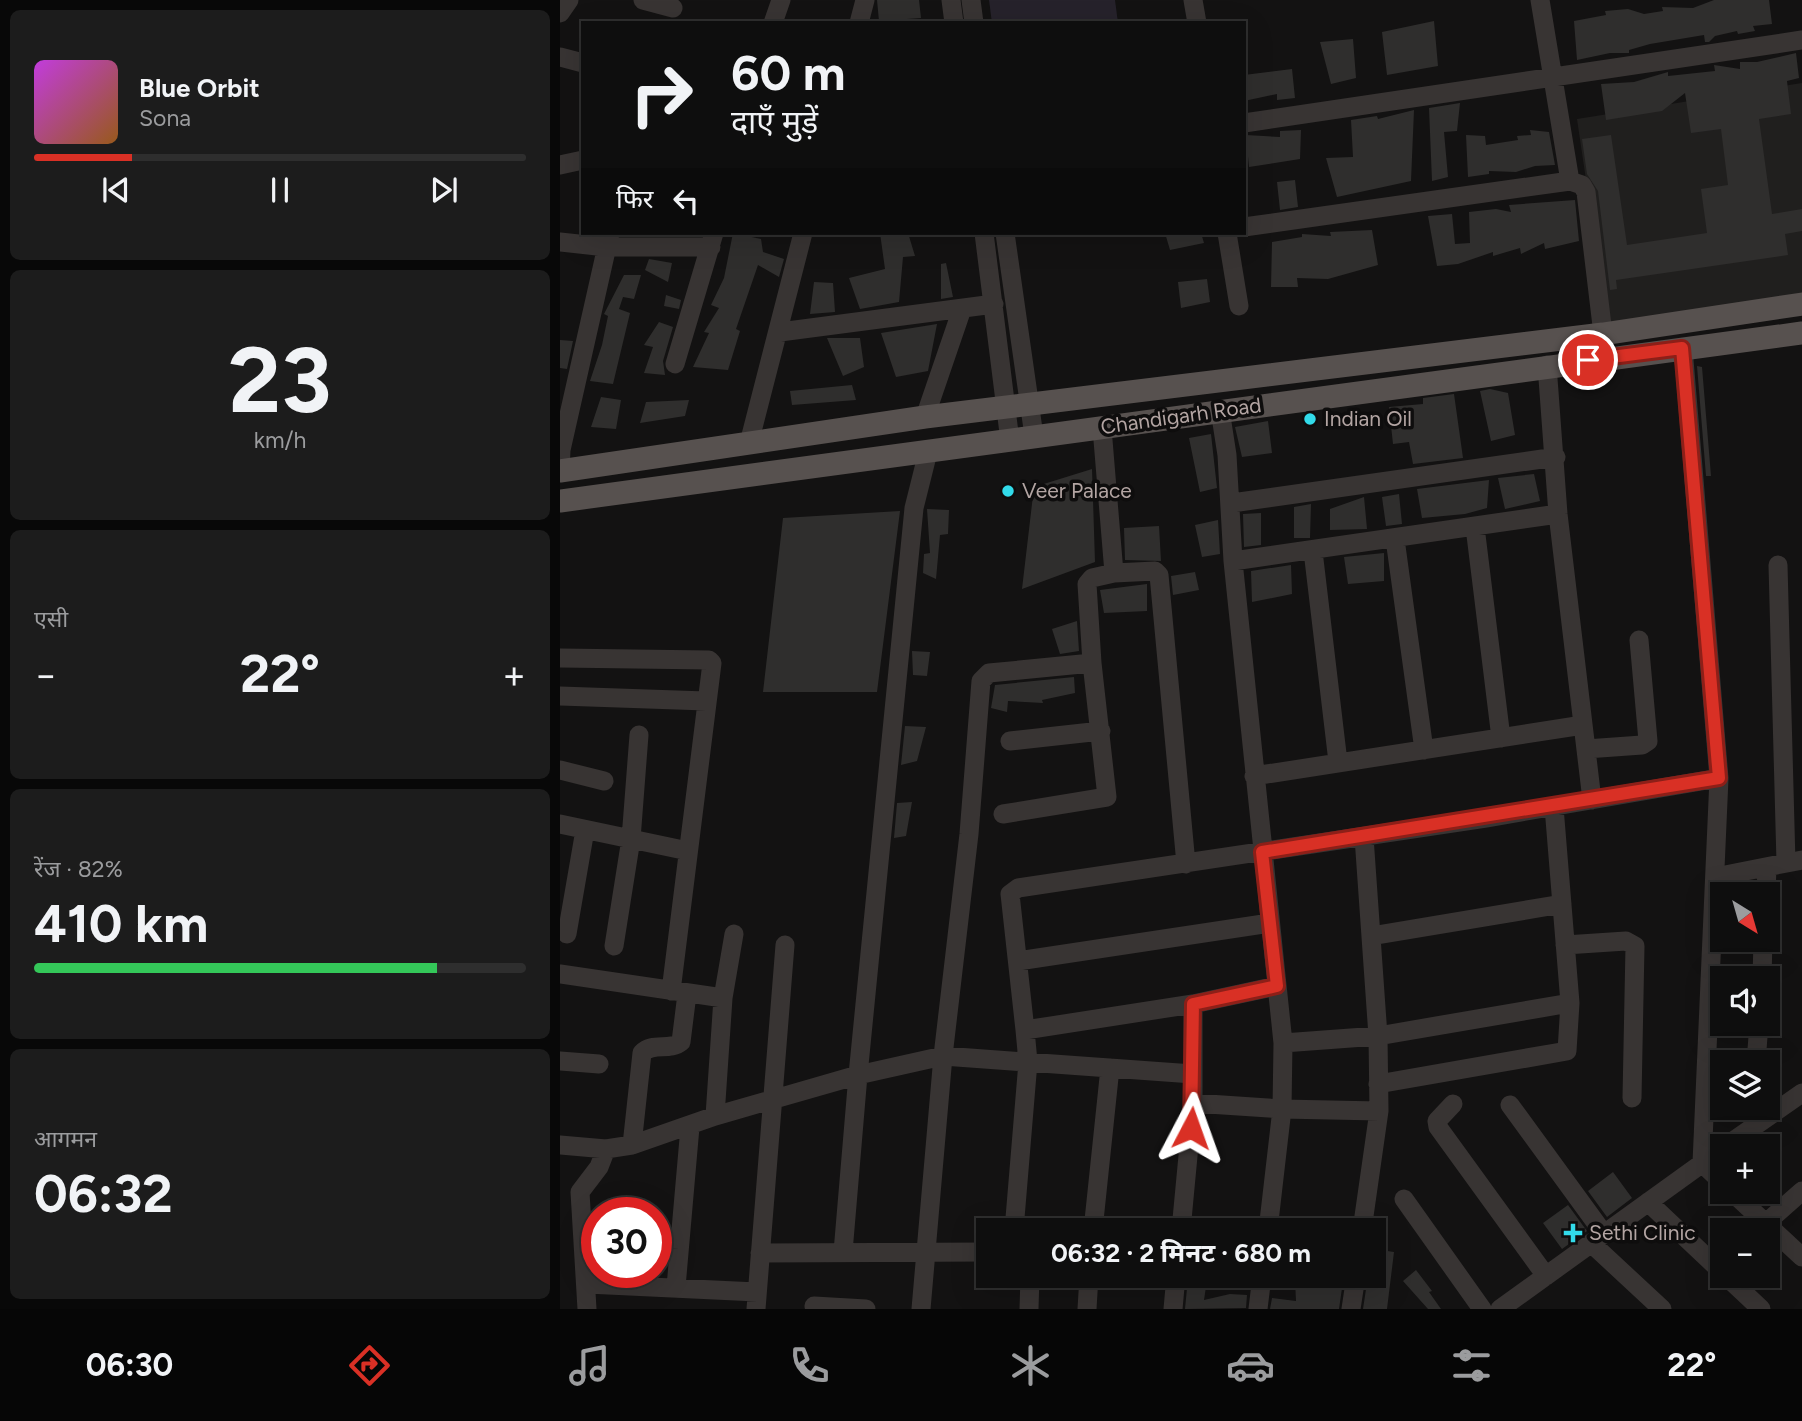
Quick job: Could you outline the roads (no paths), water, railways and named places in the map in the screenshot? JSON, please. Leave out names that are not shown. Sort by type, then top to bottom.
[{"type":"main road","name":"Chandigarh Road","points":[[560,471],[925,417],[1603,334],[1802,304]]},
{"type":"main road","name":"Chandigarh Road","points":[[560,501],[1547,365],[1802,333]]},
{"type":"street","points":[[560,13],[569,0]]},
{"type":"street","points":[[643,0],[672,10]]},
{"type":"street","points":[[774,21],[781,0]]},
{"type":"street","points":[[859,21],[864,0]]},
{"type":"street","points":[[951,0],[954,21]]},
{"type":"street","points":[[971,0],[974,21]]},
{"type":"street","points":[[1193,0],[1197,21]]},
{"type":"street","points":[[1541,0],[1570,181]]},
{"type":"street","points":[[1246,123],[1802,40]]},
{"type":"street","points":[[560,57],[581,62]]},
{"type":"street","points":[[560,165],[581,160]]},
{"type":"street","points":[[1246,227],[1570,181],[1582,185],[1586,192],[1603,334]]},
{"type":"street","points":[[749,443],[780,332],[803,235]]},
{"type":"street","points":[[984,235],[1010,441]]},
{"type":"street","points":[[1005,235],[1034,436]]},
{"type":"street","points":[[1227,235],[1239,306]]},
{"type":"street","points":[[560,471],[561,450],[608,240]]},
{"type":"street","points":[[560,242],[713,240],[675,364]]},
{"type":"street","points":[[780,332],[994,304]]},
{"type":"street","points":[[925,417],[962,309]]},
{"type":"street","points":[[1682,348],[1719,778],[1702,1163],[1710,1171]]},
{"type":"street","points":[[1547,365],[1556,457],[1558,514],[1592,800]]},
{"type":"street","points":[[1220,410],[1232,503],[1233,561],[1283,1043],[1282,1110],[1269,1218]]},
{"type":"street","points":[[1102,428],[1114,573]]},
{"type":"street","points":[[843,1251],[914,508],[928,452]]},
{"type":"street","points":[[1232,503],[1556,457]]},
{"type":"street","points":[[1233,561],[1558,514]]},
{"type":"street","points":[[1475,527],[1501,738]]},
{"type":"street","points":[[1395,539],[1423,750]]},
{"type":"street","points":[[1313,551],[1338,762]]},
{"type":"street","points":[[1774,882],[1785,864],[1778,565]]},
{"type":"street","points":[[1003,814],[1105,798],[1087,584],[1092,578],[1114,573],[1155,572],[1159,575],[1186,864]]},
{"type":"street","points":[[1586,750],[1642,745],[1648,741],[1639,640]]},
{"type":"street","points":[[560,658],[709,660],[713,664],[688,851],[679,992],[681,1042],[676,1046],[648,1048],[642,1053],[632,1145]]},
{"type":"street","points":[[921,1309],[943,1056],[969,834],[981,681],[989,673],[1092,663]]},
{"type":"street","points":[[560,696],[706,701]]},
{"type":"street","points":[[1254,776],[1583,725]]},
{"type":"street","points":[[1010,741],[1101,731]]},
{"type":"street","points":[[614,946],[631,839],[639,735]]},
{"type":"street","points":[[560,770],[604,780]]},
{"type":"street","points":[[1015,1218],[1028,1062],[1009,899],[1014,889],[1364,837],[1719,778]]},
{"type":"street","points":[[1378,1084],[1567,1051],[1570,1003],[1554,807]]},
{"type":"street","points":[[560,824],[688,851]]},
{"type":"street","points":[[567,934],[585,830]]},
{"type":"street","points":[[1364,837],[1378,1035],[1380,1111],[1364,1218]]},
{"type":"street","points":[[1714,877],[1785,864]]},
{"type":"street","points":[[1371,936],[1562,904]]},
{"type":"street","points":[[1018,961],[1270,923]]},
{"type":"street","points":[[715,1115],[723,998],[734,934]]},
{"type":"street","points":[[1565,945],[1626,941],[1635,946],[1632,1098]]},
{"type":"street","points":[[672,1287],[756,1301],[785,945]]},
{"type":"street","points":[[560,974],[723,998]]},
{"type":"street","points":[[1025,1030],[1193,1004],[1277,986]]},
{"type":"street","points":[[1283,1043],[1378,1035],[1570,1003]]},
{"type":"street","points":[[1182,1218],[1193,1103],[1193,1004]]},
{"type":"street","points":[[560,1145],[606,1149],[632,1145],[690,1127],[715,1115],[774,1098],[943,1056],[1194,1074]]},
{"type":"street","points":[[560,1061],[599,1064]]},
{"type":"street","points":[[1094,1218],[1110,1068]]},
{"type":"street","points":[[1744,1134],[1801,1097]]},
{"type":"street","points":[[1193,1103],[1282,1110],[1380,1111]]},
{"type":"street","points":[[1453,1104],[1437,1121],[1437,1127],[1546,1276]]},
{"type":"street","points":[[1510,1105],[1640,1302],[1662,1309]]},
{"type":"street","points":[[1752,1128],[1753,1120]]},
{"type":"street","points":[[676,1287],[690,1127]]},
{"type":"street","points":[[581,1197],[580,1192],[601,1163],[606,1149]]},
{"type":"street","points":[[1500,1309],[1710,1158]]},
{"type":"street","points":[[1772,1218],[1802,1191]]},
{"type":"street","points":[[1404,1199],[1482,1309]]},
{"type":"street","points":[[1648,1202],[1710,1261]]},
{"type":"street","points":[[1745,1204],[1761,1218]]},
{"type":"street","points":[[1780,1236],[1802,1257]]},
{"type":"street","points":[[672,1239],[679,1239]]},
{"type":"street","points":[[760,1253],[976,1252]]},
{"type":"street","points":[[587,1288],[587,1309]]},
{"type":"street","points":[[1030,1288],[1030,1309]]},
{"type":"street","points":[[1087,1309],[1088,1288]]},
{"type":"street","points":[[1173,1309],[1175,1288]]},
{"type":"street","points":[[1258,1309],[1261,1288]]},
{"type":"street","points":[[1351,1309],[1354,1288]]},
{"type":"street","points":[[1739,1288],[1761,1309]]},
{"type":"street","points":[[814,1306],[866,1309]]},
{"type":"place","name":"Indian Oil","points":[[1310,419]]},
{"type":"place","name":"Veer Palace","points":[[1008,491]]},
{"type":"place","name":"Sethi Clinic","points":[[1573,1233]]}]
